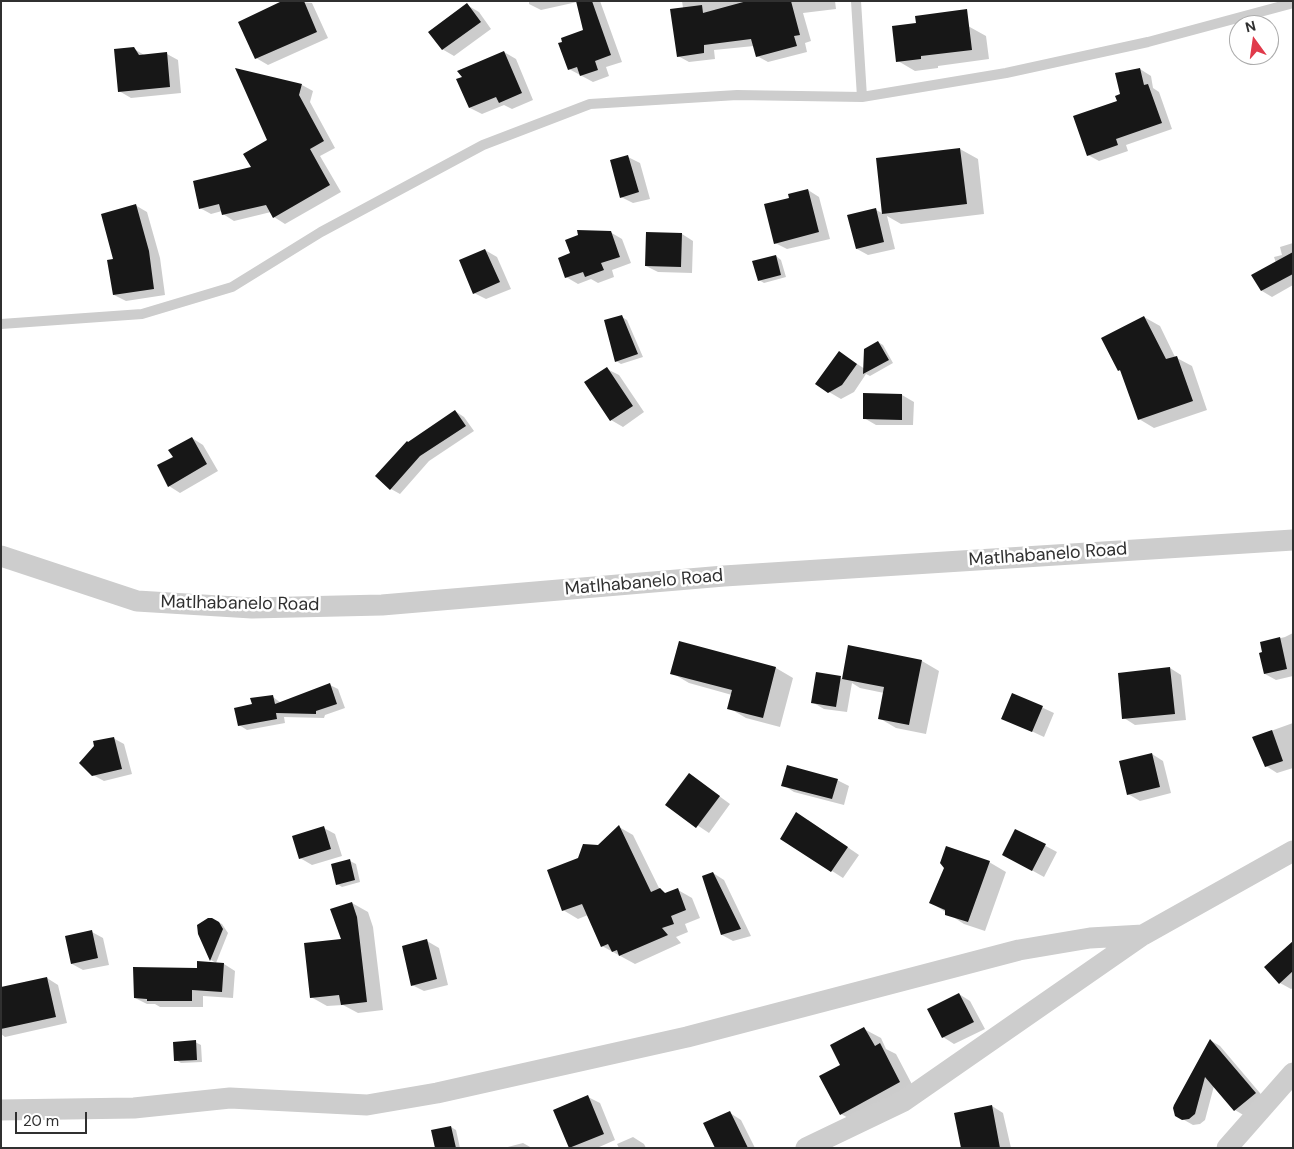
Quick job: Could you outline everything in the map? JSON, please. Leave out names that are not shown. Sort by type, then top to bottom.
[{"type":"street","name":"Matlhabanelo Road","points":[[1,556],[137,601],[252,608],[382,605],[724,576],[1293,540]]},
{"type":"street","points":[[806,1148],[904,1101],[1143,935],[1293,851]]},
{"type":"street","points":[[1,1110],[134,1108],[230,1098],[367,1106],[437,1093],[687,1037],[1019,950],[1090,938],[1143,935]]},
{"type":"street","points":[[1228,1148],[1293,1073]]},
{"type":"lane","points":[[856,1],[862,97]]},
{"type":"lane","points":[[1,324],[142,314],[232,287],[321,232],[482,145],[590,104],[737,95],[862,97],[1025,69],[1148,42],[1293,2]]},
{"type":"building","points":[[282,1],[304,1],[317,32],[255,59],[238,22]]},
{"type":"building","points":[[576,1],[592,1],[611,55],[595,61],[598,70],[580,76],[577,67],[568,70],[558,43],[562,42],[561,38],[583,30]]},
{"type":"building","points":[[747,1],[791,1],[800,35],[794,36],[797,46],[756,57],[751,39],[704,45],[704,53],[677,57],[670,9],[702,5],[703,13]]},
{"type":"building","points":[[467,3],[481,22],[442,50],[428,32]]},
{"type":"building","points":[[967,9],[972,50],[921,56],[921,59],[896,62],[892,26],[916,23],[915,16]]},
{"type":"building","points":[[134,47],[139,55],[167,52],[170,87],[118,92],[114,49]]},
{"type":"building","points":[[504,51],[522,93],[499,103],[496,97],[469,108],[456,79],[462,77],[457,71]]},
{"type":"building","points":[[235,68],[302,84],[299,95],[324,141],[310,149],[330,185],[273,218],[266,205],[222,215],[219,204],[199,209],[193,181],[251,167],[243,154],[267,140]]},
{"type":"building","points":[[1140,68],[1144,85],[1148,84],[1162,123],[1116,139],[1118,145],[1087,156],[1073,116],[1117,101],[1115,96],[1120,94],[1115,73]]},
{"type":"building","points":[[960,148],[967,204],[882,214],[876,158]]},
{"type":"building","points":[[628,155],[639,192],[620,198],[610,160]]},
{"type":"building","points":[[808,189],[819,232],[774,244],[764,204],[789,198],[788,194]]},
{"type":"building","points":[[136,204],[149,251],[154,289],[113,295],[107,260],[113,259],[101,214]]},
{"type":"building","points":[[876,208],[884,242],[856,249],[847,215]]},
{"type":"building","points":[[577,230],[611,231],[620,257],[601,263],[604,270],[585,277],[583,272],[565,278],[558,258],[570,253],[565,240],[578,235]]},
{"type":"building","points":[[646,232],[682,233],[681,267],[645,266]]},
{"type":"building","points":[[485,249],[500,282],[473,294],[459,260]]},
{"type":"building","points":[[1293,252],[1293,274],[1261,291],[1251,275]]},
{"type":"building","points":[[776,255],[781,275],[758,281],[752,261]]},
{"type":"building","points":[[622,315],[638,354],[615,362],[604,320]]},
{"type":"building","points":[[1144,316],[1166,359],[1177,356],[1193,401],[1138,420],[1120,370],[1118,371],[1101,338]]},
{"type":"building","points":[[878,341],[889,360],[863,374],[864,349]]},
{"type":"building","points":[[839,351],[857,364],[842,385],[828,393],[815,384]]},
{"type":"building","points":[[607,367],[633,406],[610,421],[584,382]]},
{"type":"building","points":[[863,393],[902,394],[902,420],[863,419]]},
{"type":"building","points":[[455,410],[466,426],[420,456],[390,490],[375,476],[407,441]]},
{"type":"building","points":[[192,437],[207,464],[168,487],[157,465],[173,457],[168,450]]},
{"type":"building","points":[[1280,637],[1287,669],[1264,674],[1259,653],[1262,652],[1260,642]]},
{"type":"building","points":[[679,641],[776,667],[763,718],[727,709],[732,690],[670,674]]},
{"type":"building","points":[[848,645],[922,660],[909,725],[878,719],[884,687],[842,679]]},
{"type":"building","points":[[1170,667],[1175,714],[1122,719],[1118,673]]},
{"type":"building","points":[[816,672],[841,676],[836,707],[811,703]]},
{"type":"building","points":[[330,683],[337,704],[316,711],[316,714],[276,713],[277,719],[238,726],[234,708],[252,704],[250,698],[273,695],[275,704]]},
{"type":"building","points":[[1012,693],[1043,706],[1032,732],[1001,719]]},
{"type":"building","points":[[1272,730],[1283,761],[1265,767],[1252,737]]},
{"type":"building","points":[[114,737],[122,769],[92,776],[79,763],[94,746],[93,741]]},
{"type":"building","points":[[1152,753],[1160,787],[1127,795],[1119,761]]},
{"type":"building","points":[[787,765],[838,779],[832,799],[781,786]]},
{"type":"building","points":[[689,773],[720,796],[696,828],[665,805]]},
{"type":"building","points":[[796,812],[848,847],[831,872],[780,839]]},
{"type":"building","points":[[619,825],[651,892],[660,888],[665,893],[678,888],[686,910],[671,916],[674,924],[662,928],[668,935],[619,956],[617,950],[612,952],[608,944],[601,947],[582,904],[562,911],[547,870],[578,858],[583,844],[598,845]]},
{"type":"building","points":[[324,826],[331,849],[299,859],[292,836]]},
{"type":"building","points":[[1015,829],[1046,844],[1032,871],[1002,855]]},
{"type":"building","points":[[946,846],[990,861],[968,922],[945,915],[945,910],[929,903],[944,868],[940,863]]},
{"type":"building","points":[[350,859],[355,880],[336,885],[331,864]]},
{"type":"building","points":[[713,872],[741,929],[721,935],[702,876]]},
{"type":"building","points":[[352,902],[357,917],[367,1002],[341,1005],[339,995],[310,998],[304,943],[341,939],[330,909]]},
{"type":"building","points":[[208,918],[219,922],[223,929],[210,961],[198,934],[197,925]]},
{"type":"building","points":[[92,930],[98,958],[71,964],[65,936]]},
{"type":"building","points":[[427,939],[437,979],[411,986],[402,946]]},
{"type":"building","points":[[1293,941],[1293,971],[1279,984],[1264,967]]},
{"type":"building","points":[[197,961],[224,963],[222,992],[192,990],[192,1001],[147,1001],[147,999],[134,998],[133,967],[197,968]]},
{"type":"building","points":[[47,977],[56,1017],[1,1029],[1,987]]},
{"type":"building","points":[[959,993],[974,1022],[942,1038],[927,1009]]},
{"type":"building","points":[[864,1027],[875,1046],[880,1043],[900,1082],[840,1115],[819,1076],[840,1065],[830,1045]]},
{"type":"building","points":[[1210,1039],[1256,1093],[1234,1111],[1205,1077],[1195,1114],[1189,1119],[1182,1120],[1175,1116],[1174,1105]]},
{"type":"building","points":[[196,1040],[197,1060],[174,1061],[173,1042]]},
{"type":"building","points":[[588,1095],[604,1134],[569,1148],[553,1110]]},
{"type":"building","points":[[992,1105],[1000,1148],[961,1148],[954,1113]]},
{"type":"building","points":[[730,1111],[748,1148],[715,1148],[703,1123]]},
{"type":"building","points":[[451,1126],[456,1148],[435,1148],[431,1130]]}]
